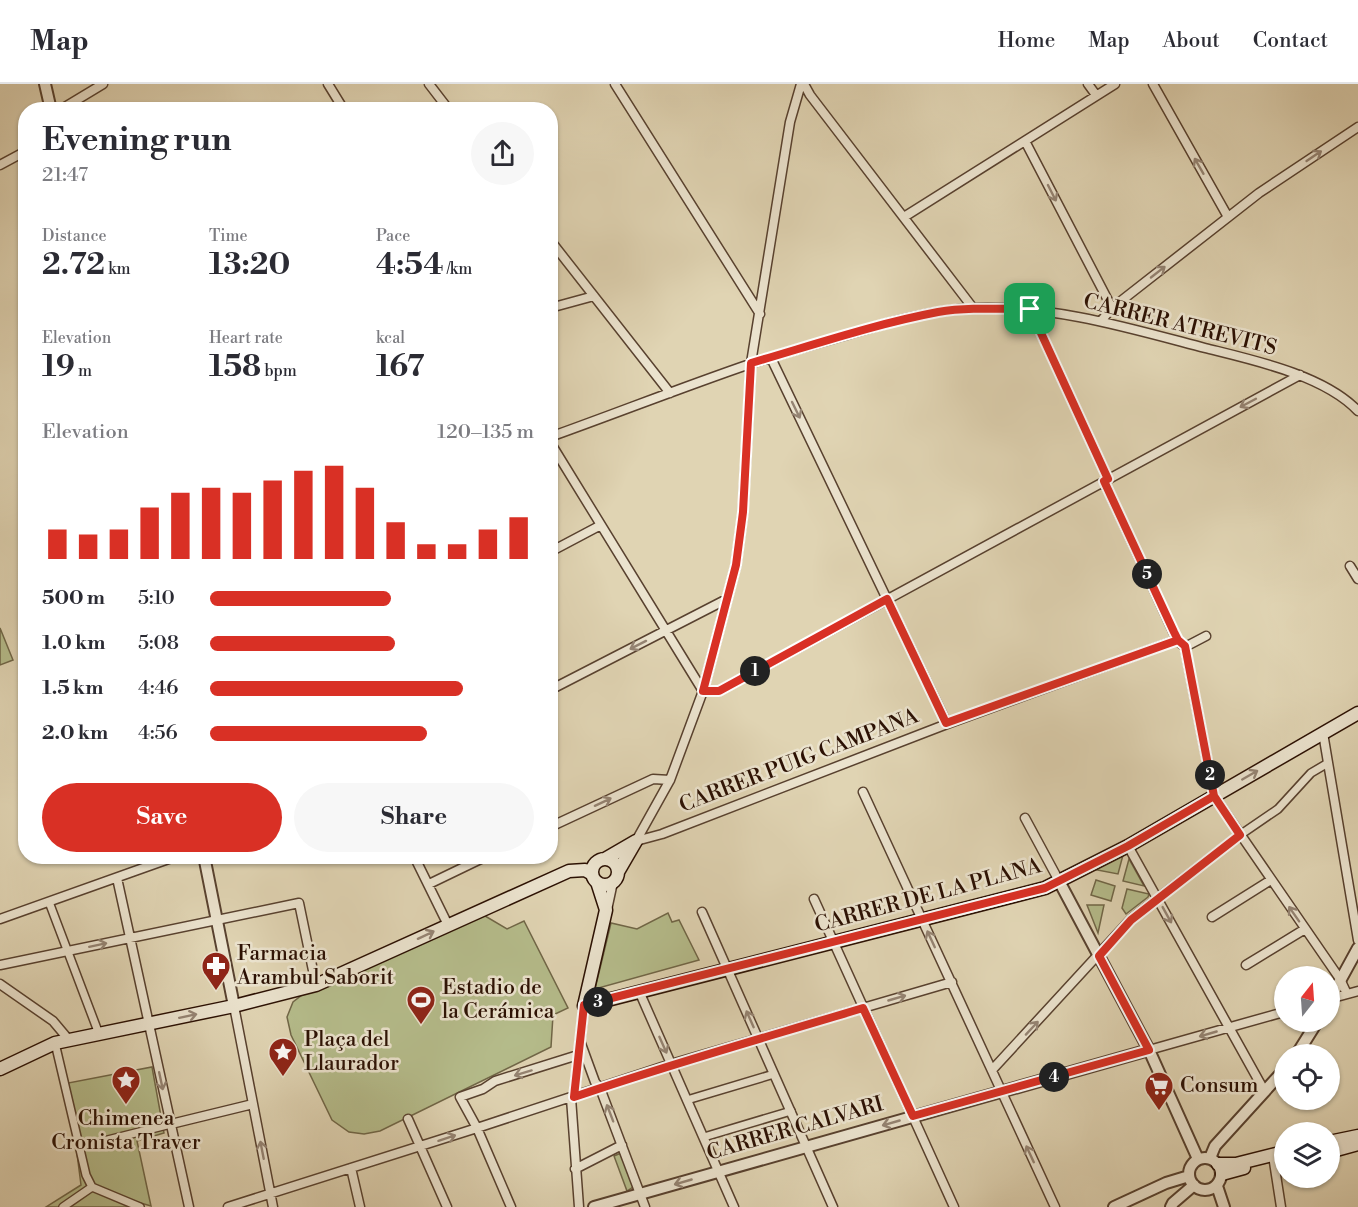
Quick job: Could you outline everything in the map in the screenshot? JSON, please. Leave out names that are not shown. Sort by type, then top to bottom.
[{"type":"main road","name":"CARRER DE LA PLANA","points":[[584,1005],[1045,888],[1128,846],[1358,713]]},
{"type":"main road","points":[[584,1005],[606,910],[595,878],[595,863],[636,841]]},
{"type":"main road","points":[[0,1069],[55,1043],[234,1006],[316,985],[569,871],[585,870],[605,885],[615,877],[636,841]]},
{"type":"main road","points":[[605,859],[613,862],[615,877]]},
{"type":"main road","points":[[1340,1140],[1358,1136]]},
{"type":"main road","points":[[1340,1149],[1358,1144]]},
{"type":"main road","points":[[1215,1174],[1236,1164],[1274,1154]]},
{"type":"main road","points":[[1215,1174],[1274,1162]]},
{"type":"street","points":[[45,84],[49,102]]},
{"type":"street","points":[[73,102],[103,84]]},
{"type":"street","points":[[328,84],[339,102]]},
{"type":"street","points":[[429,84],[443,102]]},
{"type":"street","points":[[615,84],[760,315]]},
{"type":"street","points":[[636,841],[670,780],[703,691],[736,565],[743,512],[751,363],[790,122],[803,84]]},
{"type":"street","points":[[803,84],[973,308]]},
{"type":"street","points":[[1088,84],[1096,95]]},
{"type":"street","points":[[904,217],[1115,84]]},
{"type":"street","points":[[1153,84],[1228,217]]},
{"type":"street","points":[[1101,321],[1112,308],[1259,193],[1358,127]]},
{"type":"street","points":[[1025,141],[1112,308]]},
{"type":"street","points":[[0,165],[18,155]]},
{"type":"street","points":[[558,250],[670,393]]},
{"type":"street","points":[[558,306],[594,296]]},
{"type":"street","name":"CARRER ATREVITS","points":[[558,434],[751,363],[874,327],[938,312],[973,308],[1030,309],[1101,321],[1268,364],[1300,375],[1347,400]]},
{"type":"street","points":[[1030,309],[1178,640],[1185,646],[1214,796],[1331,966]]},
{"type":"street","points":[[771,358],[946,723]]},
{"type":"street","points":[[703,691],[719,691],[1300,375]]},
{"type":"street","points":[[1347,400],[1358,400]]},
{"type":"street","points":[[1347,400],[1358,411]]},
{"type":"street","points":[[558,455],[703,691]]},
{"type":"street","points":[[558,548],[601,525]]},
{"type":"street","points":[[1350,566],[1358,579]]},
{"type":"street","points":[[558,686],[727,599]]},
{"type":"street","points":[[1185,646],[1206,636]]},
{"type":"street","name":"CARRER PUIG CAMPANA","points":[[636,841],[662,834],[946,723],[1178,640]]},
{"type":"street","points":[[1323,733],[1358,940]]},
{"type":"street","points":[[992,1070],[1131,920],[1240,835],[1278,809],[1311,773],[1328,763]]},
{"type":"street","points":[[558,823],[653,779],[670,780]]},
{"type":"street","points":[[863,792],[1055,1207]]},
{"type":"street","points":[[1025,818],[1149,1050],[1198,1159],[1215,1174]]},
{"type":"street","points":[[1128,846],[1265,1092]]},
{"type":"street","points":[[0,919],[155,864]]},
{"type":"street","points":[[206,864],[273,1207]]},
{"type":"street","points":[[418,864],[448,925]]},
{"type":"street","points":[[429,884],[470,864]]},
{"type":"street","points":[[606,910],[615,877]]},
{"type":"street","points":[[117,878],[189,1207]]},
{"type":"street","points":[[1212,917],[1271,880]]},
{"type":"street","points":[[814,899],[954,1207]]},
{"type":"street","points":[[49,902],[99,1034]]},
{"type":"street","points":[[0,965],[299,903],[316,985]]},
{"type":"street","points":[[702,912],[833,1207]]},
{"type":"street","points":[[1246,965],[1305,929]]},
{"type":"street","points":[[1347,994],[1340,979],[1358,948]]},
{"type":"street","points":[[228,1207],[420,1147],[671,1064],[952,982]]},
{"type":"street","points":[[0,984],[53,1021],[69,1040]]},
{"type":"street","points":[[639,991],[735,1207]]},
{"type":"street","points":[[1340,996],[1358,991]]},
{"type":"street","points":[[579,1207],[575,1169],[573,1097],[584,1005]]},
{"type":"street","name":"CARRER CALVARI","points":[[594,1207],[1274,1015]]},
{"type":"street","points":[[580,1041],[645,1207]]},
{"type":"street","points":[[55,1043],[86,1175],[92,1187],[140,1207]]},
{"type":"street","points":[[511,1207],[477,1128],[460,1097],[483,1089],[495,1081],[578,1055]]},
{"type":"street","points":[[687,1100],[774,1074]]},
{"type":"street","points":[[1222,1204],[1215,1174],[1215,1146],[1274,1082]]},
{"type":"street","points":[[80,1147],[253,1104]]},
{"type":"street","points":[[704,1137],[791,1111]]},
{"type":"street","points":[[408,1119],[447,1207]]},
{"type":"street","points":[[575,1169],[622,1145]]},
{"type":"street","points":[[1170,1207],[1192,1181],[1191,1166],[1198,1159]]},
{"type":"street","points":[[351,1168],[360,1207]]},
{"type":"street","points":[[1114,1207],[1166,1184],[1192,1181],[1203,1190],[1215,1174]]},
{"type":"street","points":[[63,1207],[92,1187]]},
{"type":"street","points":[[1280,1188],[1281,1207]]},
{"type":"green space","points":[[0,628],[13,660],[0,665]]},
{"type":"green space","points":[[1123,855],[1118,874],[1092,869]]},
{"type":"green space","points":[[1129,859],[1144,886],[1123,881]]},
{"type":"green space","points":[[1096,880],[1115,886],[1111,901],[1091,895]]},
{"type":"green space","points":[[1127,889],[1149,894],[1126,914],[1122,908]]},
{"type":"green space","points":[[1087,905],[1104,905],[1098,933]]},
{"type":"green space","name":"Estadio de la Cerámica","points":[[480,913],[507,929],[524,921],[568,1008],[553,1015],[551,1047],[380,1131],[364,1134],[349,1132],[332,1120],[291,1035],[287,1017],[293,1002],[306,992]]},
{"type":"green space","points":[[668,913],[672,922],[679,920],[699,960],[595,989],[611,923],[637,929]]},
{"type":"green space","points":[[152,1067],[164,1133],[137,1141],[151,1206],[92,1189],[138,1207],[46,1207],[81,1185],[68,1083]]},
{"type":"green space","points":[[621,1153],[633,1187],[627,1191],[614,1156]]},
{"type":"place","name":"Farmacia Arambul Saborit","points":[[216,992]]},
{"type":"place","name":"Estadio de la Cerámica","points":[[421,1026]]},
{"type":"place","name":"Plaça del Llaurador","points":[[283,1078]]},
{"type":"place","name":"Chimenea Cronista Traver","points":[[126,1106]]},
{"type":"place","name":"Consum","points":[[1159,1112]]},
{"type":"route","points":[[1030,309],[973,308],[938,312],[874,327],[751,363],[743,512],[736,565],[703,691],[719,691],[887,599],[946,723],[1178,640],[1185,646],[1214,796],[1128,846],[1045,888],[584,1005],[574,1097],[671,1064],[863,1008],[913,1116],[1149,1050],[1099,956],[1131,920],[1240,835],[1214,796],[1200,721],[1185,646],[1174,632],[1104,481],[1108,479],[1030,309]]}]
